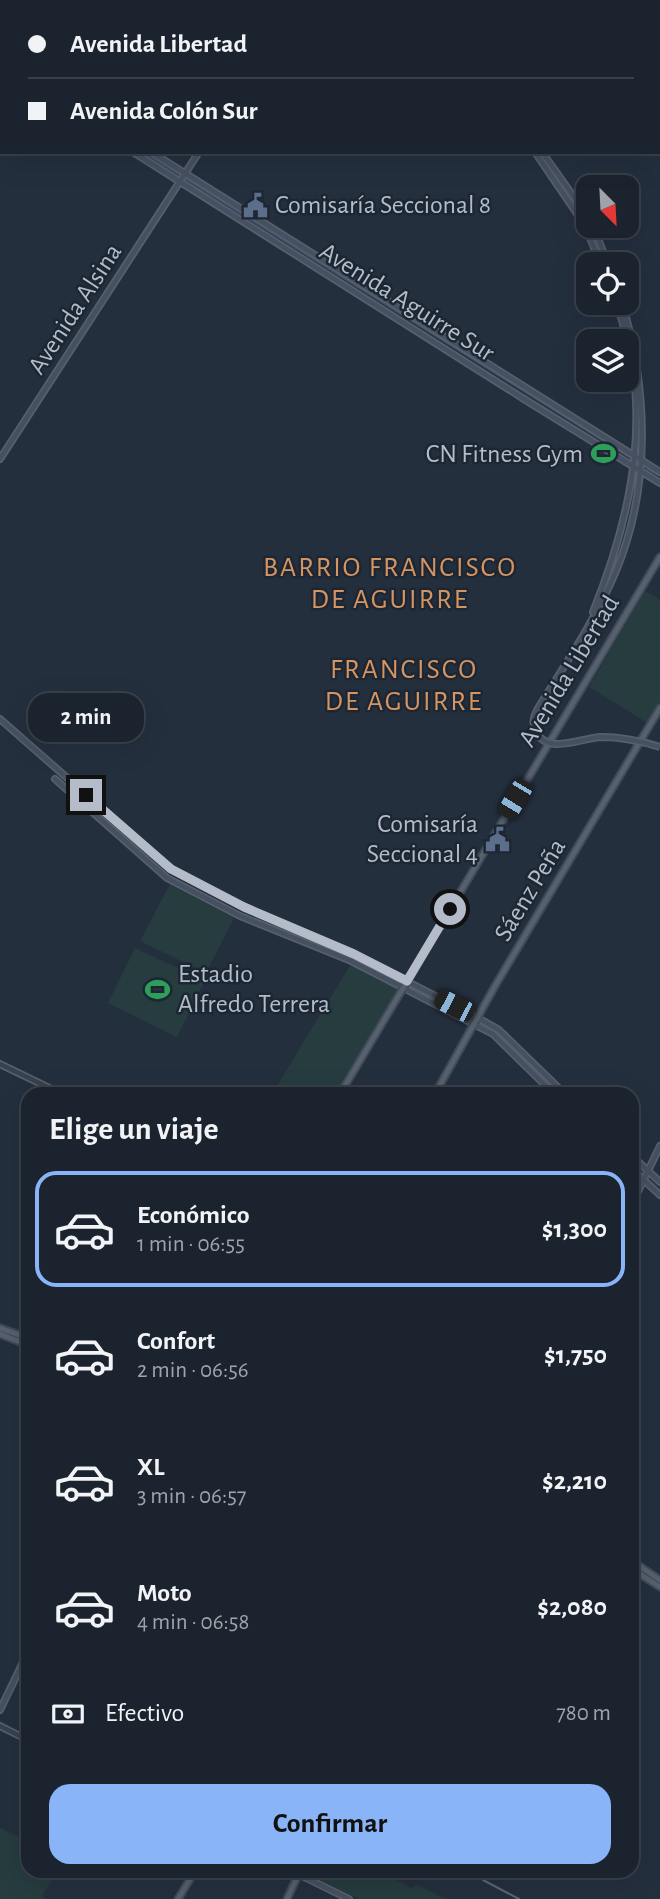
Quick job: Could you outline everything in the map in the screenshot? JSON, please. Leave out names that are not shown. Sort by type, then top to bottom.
[{"type":"main road","name":"Avenida Aguirre Sur","points":[[138,154],[182,177],[498,369],[638,458]]},
{"type":"main road","name":"Avenida Aguirre Sur","points":[[153,154],[182,177],[660,483]]},
{"type":"main road","name":"Avenida Alsina","points":[[0,459],[198,154]]},
{"type":"main road","points":[[536,154],[584,224],[596,252]]},
{"type":"main road","points":[[543,154],[576,200]]},
{"type":"main road","points":[[620,315],[633,372],[641,471],[631,526],[617,571],[580,639],[536,710],[533,724],[537,734],[548,743],[613,737],[660,747]]},
{"type":"main road","points":[[580,639],[618,545],[642,433],[635,351],[625,315]]},
{"type":"main road","points":[[638,458],[660,472]]},
{"type":"main road","name":"Avenida Libertad","points":[[344,1087],[660,557]]},
{"type":"main road","name":"Sáenz Peña","points":[[439,1087],[660,708]]},
{"type":"main road","points":[[0,719],[171,869],[244,907],[354,954],[478,1018],[499,1030],[558,1087]]},
{"type":"main road","points":[[55,779],[167,878],[240,916],[349,960],[495,1036],[547,1087]]},
{"type":"main road","points":[[639,1190],[660,1146]]},
{"type":"main road","points":[[639,1163],[660,1182]]},
{"type":"main road","points":[[639,1175],[660,1195]]},
{"type":"main road","points":[[0,1328],[21,1336]]},
{"type":"main road","points":[[0,1334],[21,1342]]},
{"type":"main road","points":[[639,1566],[660,1580]]},
{"type":"main road","points":[[639,1574],[660,1587]]},
{"type":"main road","points":[[0,1710],[21,1667]]},
{"type":"main road","points":[[178,1899],[191,1878]]},
{"type":"main road","points":[[287,1899],[297,1878]]},
{"type":"main road","points":[[309,1878],[349,1899]]},
{"type":"street","points":[[0,1064],[48,1087]]},
{"type":"street","points":[[0,1726],[21,1736]]},
{"type":"green space","points":[[645,591],[660,600],[660,703],[648,723],[589,687]]},
{"type":"green space","points":[[170,884],[234,918],[206,973],[140,941]]},
{"type":"green space","name":"Estadio Alfredo Terrera","points":[[135,948],[205,981],[177,1037],[108,1003]]},
{"type":"green space","points":[[351,964],[401,989],[343,1087],[276,1087]]},
{"type":"green space","points":[[0,1828],[21,1838],[21,1878],[53,1878],[42,1896],[46,1899],[0,1899]]},
{"type":"green space","points":[[316,1878],[392,1878],[413,1889],[416,1884],[446,1899],[359,1899]]},
{"type":"waterway","points":[[145,154],[632,459]]},
{"type":"waterway","points":[[647,469],[660,476]]},
{"type":"tram line","points":[[483,1880],[519,1899]]},
{"type":"place","name":"Comisaría Seccional 8","points":[[255,205]]},
{"type":"place","name":"CN Fitness Gym","points":[[603,454]]},
{"type":"place","name":"Comisaría Seccional 4","points":[[498,839]]},
{"type":"place","name":"Estadio Alfredo Terrera","points":[[158,989]]},
{"type":"district","name":"BARRIO FRANCISCO DE AGUIRRE","points":[[390,584]]},
{"type":"district","name":"FRANCISCO DE AGUIRRE","points":[[404,686]]},
{"type":"route","points":[[86,795],[171,869],[244,907],[354,954],[407,981],[450,909]]}]
